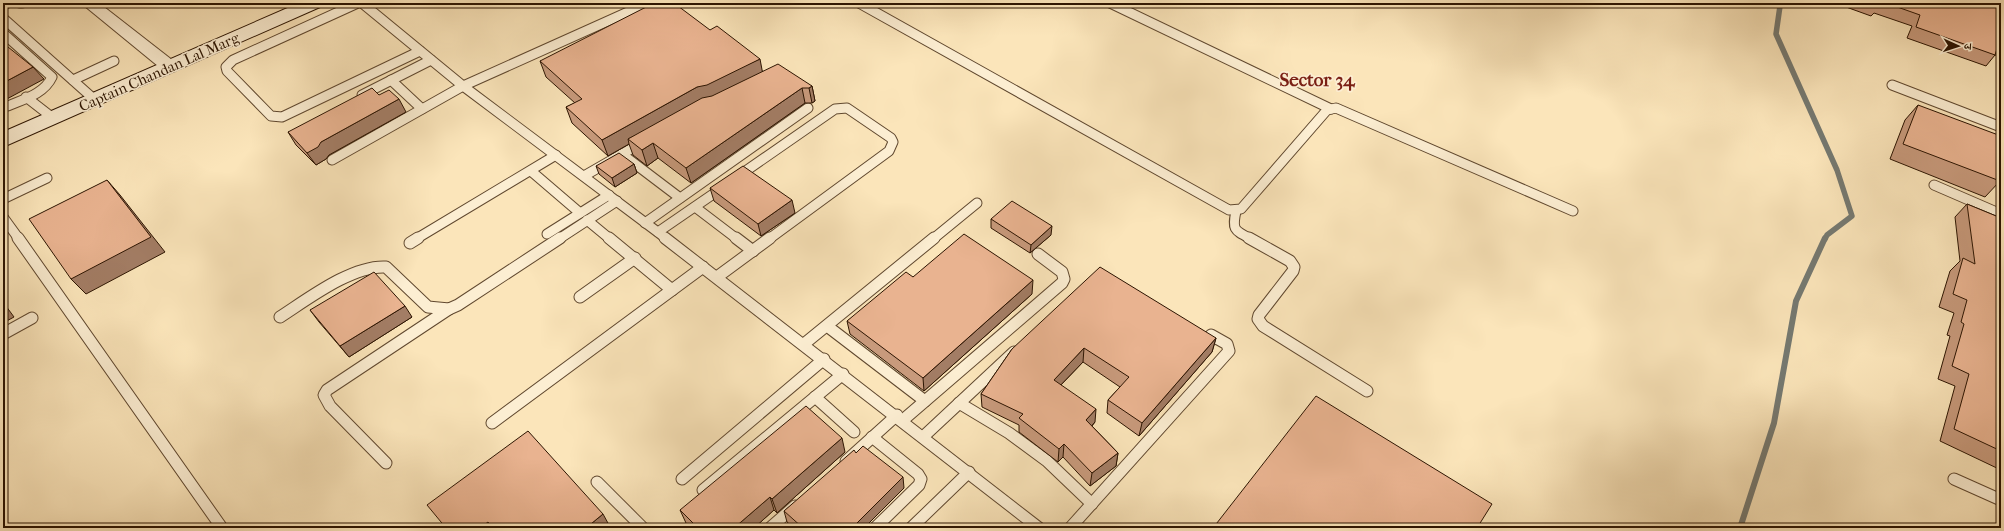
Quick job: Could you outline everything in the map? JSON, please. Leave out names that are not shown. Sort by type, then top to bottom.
[{"type":"street","points":[[89,3],[170,67]]},
{"type":"street","name":"Captain Chandan Lal Marg","points":[[3,140],[314,3]]},
{"type":"lane","points":[[3,5],[8,3]]},
{"type":"lane","points":[[358,3],[232,60],[226,67],[227,71],[271,116],[282,117],[420,51]]},
{"type":"lane","points":[[362,3],[463,86],[824,359],[924,436],[1039,528]]},
{"type":"lane","points":[[332,160],[463,86],[648,3]]},
{"type":"lane","points":[[859,3],[1219,206],[1229,210],[1236,211],[1241,209],[1327,110],[1331,109]]},
{"type":"lane","points":[[1110,3],[1331,109],[1345,110],[1573,211]]},
{"type":"lane","points":[[3,18],[95,100]]},
{"type":"lane","points":[[3,34],[52,77],[50,83],[42,90],[8,106]]},
{"type":"lane","points":[[351,100],[431,60]]},
{"type":"lane","points":[[73,80],[114,61]]},
{"type":"lane","points":[[391,80],[422,109]]},
{"type":"lane","points":[[1892,85],[2001,127]]},
{"type":"lane","points":[[26,97],[53,118]]},
{"type":"lane","points":[[646,223],[808,108]]},
{"type":"lane","points":[[658,232],[835,108],[847,108],[891,138],[893,142],[889,151],[717,277]]},
{"type":"lane","points":[[584,176],[649,139]]},
{"type":"lane","points":[[622,154],[680,198]]},
{"type":"lane","points":[[410,243],[556,155]]},
{"type":"lane","points":[[531,171],[583,217],[672,290]]},
{"type":"lane","points":[[3,199],[47,178]]},
{"type":"lane","points":[[1934,185],[2001,214]]},
{"type":"lane","points":[[386,463],[330,406],[324,395],[328,390],[449,309],[458,305],[583,217],[613,198]]},
{"type":"lane","points":[[804,344],[977,203]]},
{"type":"lane","points":[[695,207],[753,251]]},
{"type":"lane","points":[[1236,211],[1233,225],[1236,231],[1290,261],[1294,267],[1293,271],[1259,315],[1258,319],[1263,326],[1367,391]]},
{"type":"lane","points":[[3,217],[222,528]]},
{"type":"lane","points":[[547,234],[583,217]]},
{"type":"lane","points":[[838,468],[872,437],[925,401],[1062,283],[1064,279],[1062,272],[1038,254]]},
{"type":"lane","points":[[580,297],[634,258]]},
{"type":"lane","points":[[280,317],[359,270],[381,265],[386,267],[428,307],[449,309]]},
{"type":"lane","points":[[492,423],[703,267]]},
{"type":"lane","points":[[3,334],[32,318]]},
{"type":"lane","points":[[826,326],[925,401]]},
{"type":"lane","points":[[1070,528],[1229,351],[1227,344],[1211,335]]},
{"type":"lane","points":[[924,436],[1022,344]]},
{"type":"lane","points":[[682,479],[824,359]]},
{"type":"lane","points":[[703,490],[843,374]]},
{"type":"lane","points":[[815,397],[854,432]]},
{"type":"lane","points":[[960,403],[1009,433],[1046,460],[1092,504]]},
{"type":"lane","points":[[872,437],[918,474],[921,479],[919,485],[875,528]]},
{"type":"lane","points":[[911,528],[969,472]]},
{"type":"lane","points":[[1954,479],[2001,500]]},
{"type":"lane","points":[[597,482],[643,528]]},
{"type":"lane","points":[[770,528],[804,498]]},
{"type":"building","points":[[654,3],[674,3],[710,30],[717,26],[760,59],[707,85],[697,87],[602,140],[566,107],[582,99],[540,61]]},
{"type":"building","points":[[1886,3],[2001,3],[2001,42],[1999,42],[1995,55],[1916,27],[1920,15]]},
{"type":"building","points":[[3,43],[33,67],[3,83]]},
{"type":"building","points":[[778,64],[812,86],[809,88],[802,88],[686,168],[653,143],[642,150],[628,139],[702,98],[712,96]]},
{"type":"building","points":[[372,88],[379,95],[389,90],[399,99],[321,142],[318,147],[307,153],[288,132]]},
{"type":"building","points":[[1918,105],[2001,136],[2000,181],[1903,144]]},
{"type":"building","points":[[619,153],[634,164],[612,178],[596,166]]},
{"type":"building","points":[[743,166],[792,200],[758,224],[710,188]]},
{"type":"building","points":[[107,180],[151,237],[71,279],[29,219]]},
{"type":"building","points":[[1012,201],[1052,226],[1031,245],[991,219]]},
{"type":"building","points":[[1967,204],[2001,218],[2001,451],[1954,429],[1969,374],[1952,366],[1964,324],[1961,322],[1967,300],[1953,294],[1963,258],[1975,264]]},
{"type":"building","points":[[964,234],[1033,280],[923,378],[847,321],[906,272],[913,277]]},
{"type":"building","points":[[1100,267],[1216,338],[1142,423],[1108,400],[1129,377],[1084,348],[1054,380],[1096,409],[1086,420],[1118,453],[1092,473],[1064,444],[1059,449],[1019,418],[1023,414],[981,394],[1012,349]]},
{"type":"building","points":[[374,272],[405,306],[340,346],[310,310]]},
{"type":"building","points":[[1316,396],[1492,504],[1477,528],[1213,528]]},
{"type":"building","points":[[806,406],[842,438],[772,499],[770,497],[734,528],[698,528],[680,510]]},
{"type":"building","points":[[528,431],[603,514],[586,528],[493,528],[488,522],[480,528],[446,528],[427,505]]},
{"type":"building","points":[[863,446],[903,477],[852,528],[803,528],[784,511],[854,450],[856,453]]},
{"type":"waterway","points":[[1778,3],[1780,6],[1776,34],[1837,170],[1852,216],[1827,235],[1825,239]]},
{"type":"waterway","points":[[1740,528],[1774,423],[1796,301],[1825,238]]},
{"type":"district","name":"Sector 34","points":[[1317,79]]}]
